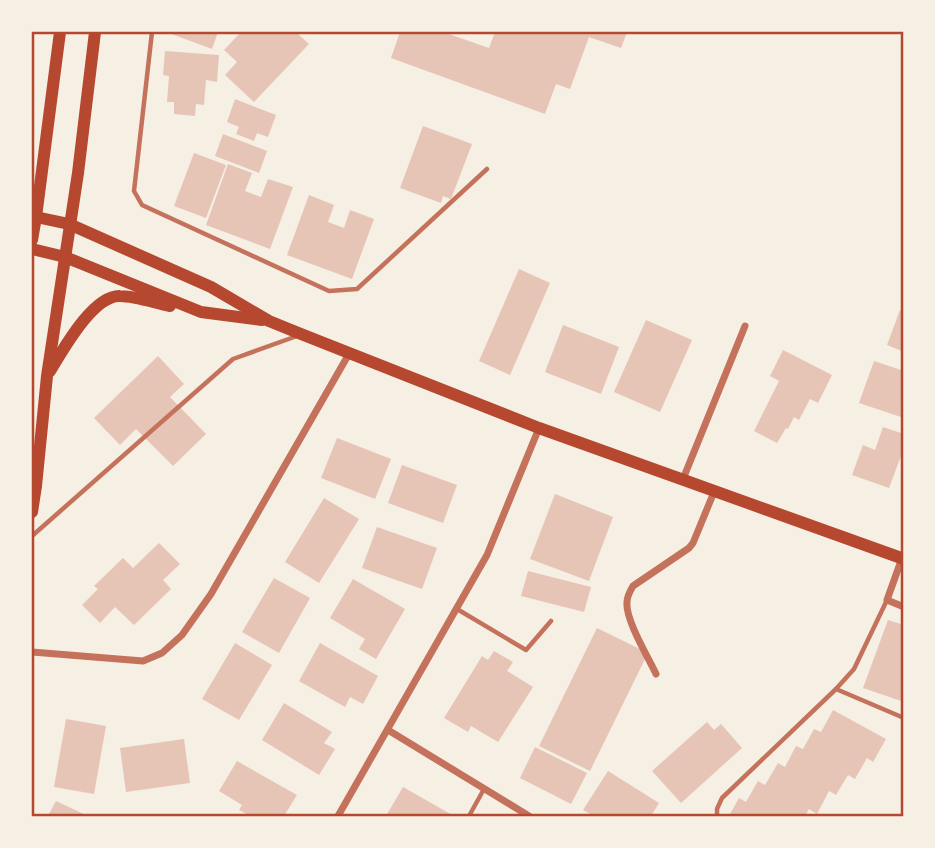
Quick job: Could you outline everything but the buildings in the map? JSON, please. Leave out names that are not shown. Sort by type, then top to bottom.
[{"type":"main road","points":[[32,240],[36,218],[36,185],[60,32]]},
{"type":"main road","points":[[32,512],[47,376],[78,173],[95,32]]},
{"type":"main road","points":[[36,218],[69,225],[211,288],[269,321],[539,428],[903,557]]},
{"type":"main road","points":[[32,248],[65,257],[201,312]]},
{"type":"main road","points":[[47,376],[85,318],[99,304],[118,295],[201,312],[269,321]]},
{"type":"street","points":[[683,479],[746,326]]},
{"type":"street","points":[[32,652],[143,660],[162,653],[182,635],[211,594],[350,352]]},
{"type":"street","points":[[338,817],[487,555],[539,428]]},
{"type":"street","points":[[656,674],[628,615],[628,594],[633,586],[689,548],[715,492]]},
{"type":"street","points":[[903,557],[887,600],[904,607]]},
{"type":"street","points":[[388,730],[529,817]]},
{"type":"lane","points":[[152,32],[134,191],[142,205],[329,291],[357,289],[487,169]]},
{"type":"lane","points":[[32,536],[233,359],[301,334]]},
{"type":"lane","points":[[716,817],[722,798],[836,689],[854,668],[887,600]]},
{"type":"lane","points":[[457,609],[526,650],[551,621]]},
{"type":"lane","points":[[836,689],[904,718]]},
{"type":"lane","points":[[469,817],[484,789]]}]
